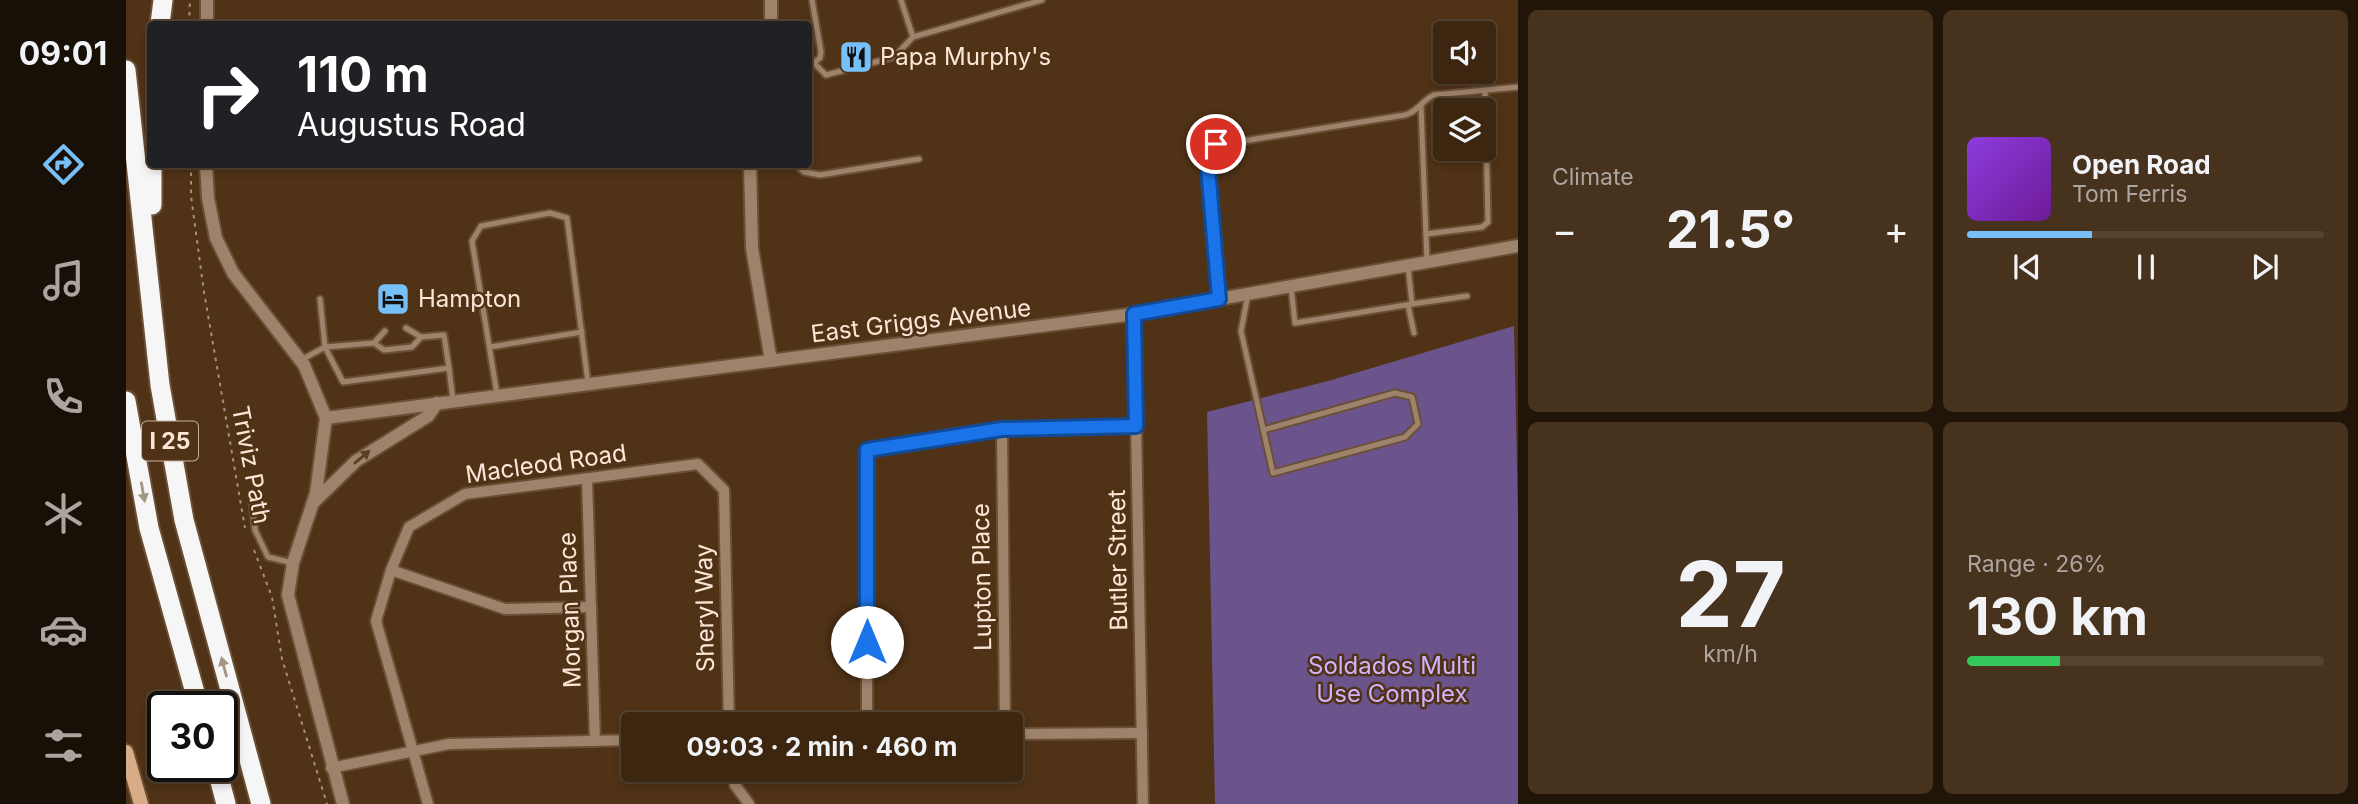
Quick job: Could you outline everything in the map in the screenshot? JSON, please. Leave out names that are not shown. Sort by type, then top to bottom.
[{"type":"highway","points":[[160,21],[163,0]]},
{"type":"highway","name":"I 25","points":[[126,70],[160,385],[184,520],[261,804]]},
{"type":"highway","points":[[152,168],[160,385]]},
{"type":"highway","name":"I 25","points":[[126,401],[149,528],[195,691]]},
{"type":"highway","points":[[220,782],[226,804]]},
{"type":"main road","points":[[127,762],[141,804]]},
{"type":"street","points":[[207,0],[207,21]]},
{"type":"street","points":[[771,0],[771,21]]},
{"type":"street","points":[[206,168],[208,198],[216,238],[233,273],[301,360],[326,418],[312,503],[293,563],[288,595],[331,768],[343,804]]},
{"type":"street","points":[[750,168],[752,248],[771,362]]},
{"type":"street","name":"East Griggs Avenue","points":[[326,418],[1134,314],[1518,246]]},
{"type":"street","name":"Butler Street","points":[[1134,314],[1143,804]]},
{"type":"street","points":[[312,503],[374,447],[428,416],[437,403]]},
{"type":"street","points":[[867,712],[867,450],[1002,429],[1136,426]]},
{"type":"street","name":"Lupton Place","points":[[1002,429],[1005,712]]},
{"type":"street","name":"Macleod Road","points":[[428,804],[376,621],[391,570],[409,527],[465,494],[698,464],[724,491]]},
{"type":"street","name":"Morgan Place","points":[[587,479],[595,741]]},
{"type":"street","name":"Sheryl Way","points":[[724,491],[729,712]]},
{"type":"street","points":[[391,570],[505,609],[591,607]]},
{"type":"street","points":[[1023,734],[1142,733]]},
{"type":"street","points":[[331,768],[449,744],[621,740]]},
{"type":"street","points":[[735,782],[749,804]]},
{"type":"lane","points":[[812,0],[821,52],[812,65],[826,75],[894,57],[913,37],[1042,0]]},
{"type":"lane","points":[[901,0],[913,37]]},
{"type":"lane","points":[[1219,299],[1208,164],[1212,146],[1405,116],[1434,96],[1518,87]]},
{"type":"lane","points":[[1426,234],[1482,227],[1488,222],[1485,90]]},
{"type":"lane","points":[[1420,106],[1427,262]]},
{"type":"lane","points":[[800,168],[804,172],[820,176],[919,159]]},
{"type":"lane","points":[[498,395],[472,242],[475,233],[488,224],[550,213],[567,218],[588,383]]},
{"type":"lane","points":[[1408,265],[1414,333]]},
{"type":"lane","points":[[1291,286],[1295,323],[1467,296]]},
{"type":"lane","points":[[1248,294],[1241,331],[1273,473],[1405,437],[1418,424],[1412,397],[1395,393],[1264,430]]},
{"type":"lane","points":[[320,299],[325,347],[343,382],[449,368]]},
{"type":"lane","points":[[406,328],[421,337],[444,335],[453,401]]},
{"type":"lane","points":[[374,343],[385,331]]},
{"type":"lane","points":[[490,347],[582,332]]},
{"type":"lane","points":[[301,360],[325,347],[374,343],[384,350],[412,347],[421,337]]},
{"type":"lane","points":[[252,502],[255,530],[268,557],[293,563]]},
{"type":"path","points":[[189,21],[190,0]]},
{"type":"path","name":"Triviz Path","points":[[191,168],[191,196],[204,292],[243,523],[248,535]]},
{"type":"path","name":"Triviz Path","points":[[253,547],[272,597],[282,659],[327,804]]},
{"type":"green space","name":"Soldados Multi Use Complex","points":[[1514,326],[1518,517],[1518,804],[1215,804],[1207,412],[1328,381]]},
{"type":"place","name":"Papa Murphy's","points":[[856,57]]},
{"type":"place","name":"Hampton","points":[[393,299]]},
{"type":"route","points":[[867,642],[867,450],[1002,429],[1136,426],[1134,314],[1219,299],[1207,156],[1216,144]]}]
